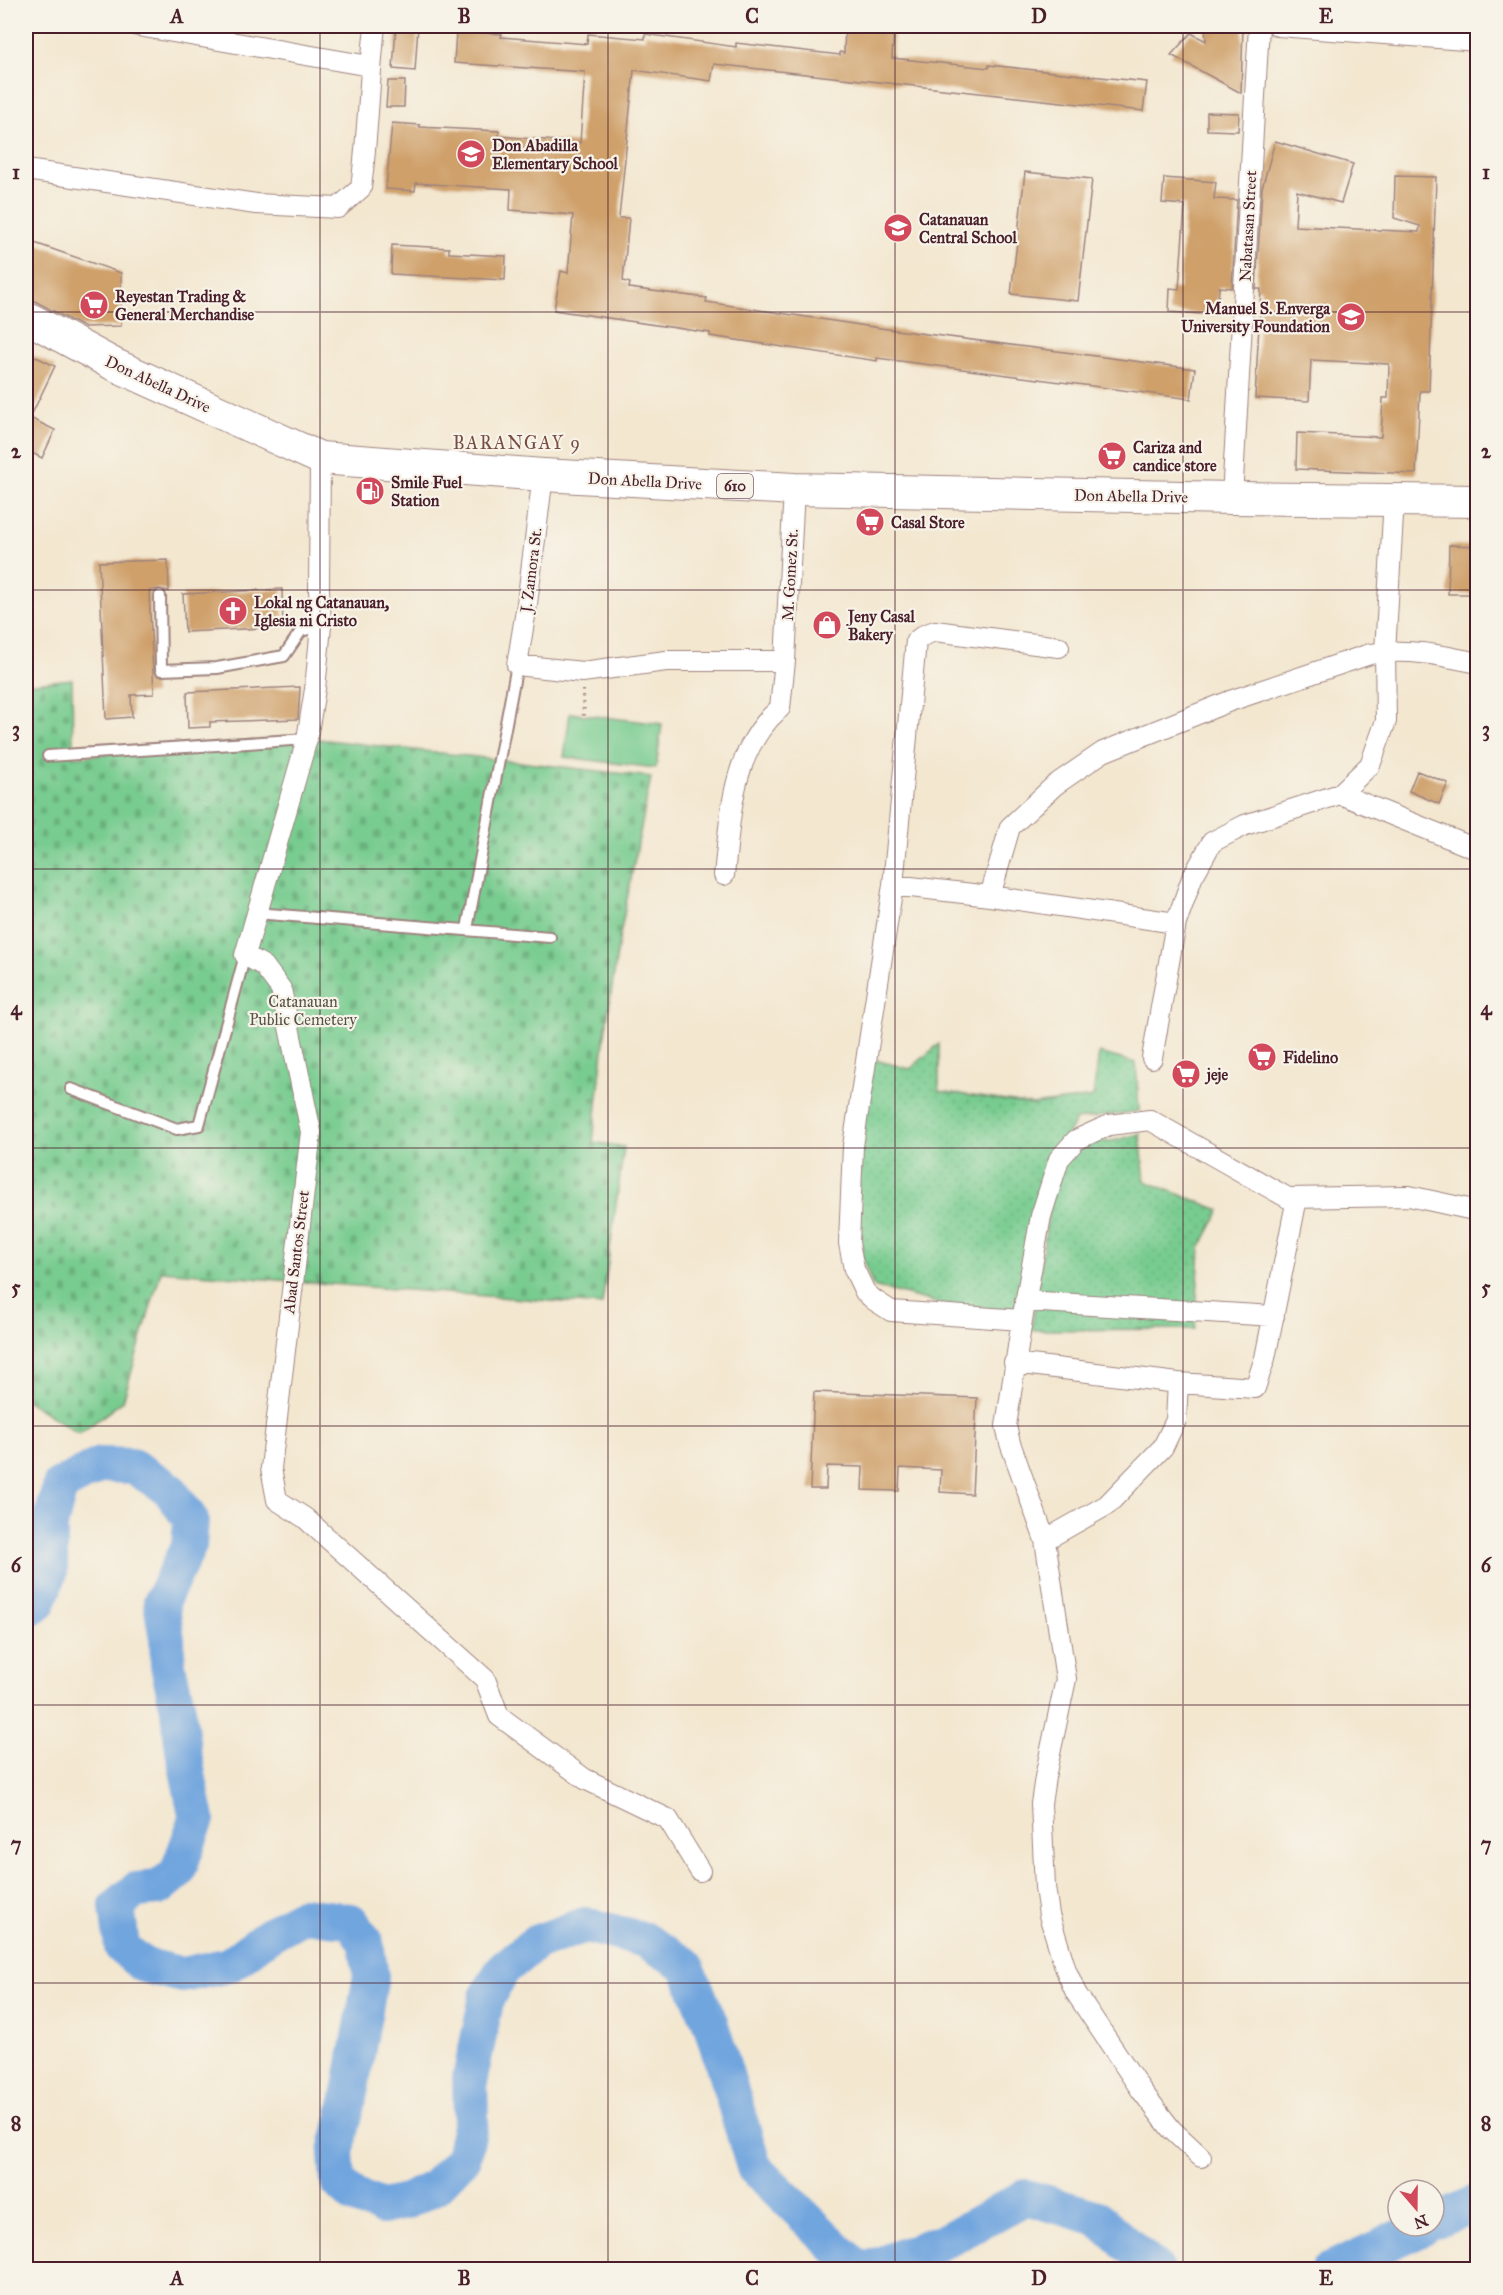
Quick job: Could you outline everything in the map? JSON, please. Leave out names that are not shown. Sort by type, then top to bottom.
[{"type":"main road","name":"Don Abella Drive","points":[[26,317],[113,364],[321,458],[543,475],[794,489],[1478,501]]},
{"type":"street","points":[[138,26],[370,66]]},
{"type":"street","points":[[26,170],[256,204],[338,208],[361,188],[368,132],[370,66],[375,26]]},
{"type":"street","name":"Nabatasan Street","points":[[1232,498],[1259,26]]},
{"type":"street","points":[[1278,26],[1417,31],[1478,41]]},
{"type":"street","points":[[245,955],[307,739],[315,689],[321,626],[319,589],[321,458]]},
{"type":"street","name":"J. Zamora St.","points":[[517,665],[543,475]]},
{"type":"street","name":"M. Gomez St.","points":[[724,874],[734,792],[748,746],[765,722],[780,708],[785,661],[794,489]]},
{"type":"street","points":[[1152,1058],[1176,923],[1192,878],[1212,842],[1245,825],[1340,794],[1370,765],[1386,721],[1385,652],[1394,499]]},
{"type":"street","points":[[1059,647],[936,631],[916,641],[893,885],[853,1146],[849,1243],[854,1269],[865,1292],[891,1311],[1024,1310],[1274,1316]]},
{"type":"street","points":[[990,896],[1010,827],[1055,785],[1103,752],[1230,701],[1370,654],[1428,652],[1478,663]]},
{"type":"street","points":[[517,665],[582,672],[666,661],[785,661]]},
{"type":"street","points":[[1340,794],[1478,848]]},
{"type":"street","points":[[893,885],[990,896],[1176,923]]},
{"type":"street","name":"Abad Santos Street","points":[[245,955],[264,966],[281,989],[311,1132],[271,1468],[277,1500],[304,1518],[485,1679],[499,1716],[585,1779],[668,1819],[700,1871]]},
{"type":"street","points":[[1201,2157],[1171,2128],[1141,2090],[1076,1993],[1066,1970],[1049,1915],[1045,1887],[1041,1804],[1066,1679],[1045,1540],[1006,1426],[1014,1363],[1041,1215],[1059,1159],[1076,1140],[1109,1125],[1150,1120],[1288,1198],[1409,1196],[1478,1211]]},
{"type":"street","points":[[1014,1363],[1178,1383],[1255,1388],[1265,1358],[1297,1198]]},
{"type":"street","points":[[1045,1540],[1107,1505],[1162,1447],[1176,1419],[1178,1383]]},
{"type":"lane","points":[[160,596],[161,670],[217,668],[284,656],[301,631],[321,626]]},
{"type":"lane","points":[[467,929],[517,665]]},
{"type":"lane","points":[[48,756],[307,739]]},
{"type":"lane","points":[[256,913],[550,937]]},
{"type":"lane","points":[[71,1089],[177,1129],[199,1125],[245,955]]},
{"type":"path","points":[[582,672],[584,720]]},
{"type":"green space","name":"Catanauan Public Cemetery","points":[[72,679],[73,757],[300,737],[651,777],[619,940],[604,1041],[593,1142],[624,1147],[602,1305],[161,1271],[123,1401],[79,1434],[26,1400],[26,684]]},
{"type":"green space","points":[[570,713],[662,724],[656,768],[564,757]]},
{"type":"green space","points":[[939,1044],[939,1091],[1033,1105],[1093,1097],[1099,1053],[1136,1063],[1139,1111],[1076,1120],[1044,1172],[1017,1312],[941,1304],[873,1286],[855,1239],[859,1146],[871,1059],[910,1069]]},
{"type":"green space","points":[[1140,1134],[1145,1181],[1220,1210],[1200,1249],[1195,1329],[1031,1330],[1048,1215],[1059,1159],[1094,1141],[1112,1141]]},
{"type":"building","points":[[396,26],[418,26],[415,71],[393,69]]},
{"type":"building","points":[[845,26],[894,26],[892,58],[989,68],[989,65],[1147,82],[1143,111],[714,64],[711,81],[634,70],[619,218],[629,218],[623,281],[630,283],[629,288],[707,298],[706,302],[880,328],[1195,369],[1191,399],[877,358],[877,361],[554,310],[561,271],[568,273],[573,215],[510,210],[511,189],[416,183],[415,191],[386,189],[392,123],[420,125],[420,127],[499,131],[499,136],[580,143],[585,72],[454,63],[456,31],[587,44],[588,34],[645,39],[645,34],[736,47],[736,43],[840,55],[840,52],[844,53]]},
{"type":"building","points":[[1205,26],[1243,26],[1241,93],[1171,55],[1191,33],[1206,41]]},
{"type":"building","points":[[388,81],[405,81],[404,107],[386,107]]},
{"type":"building","points":[[1207,112],[1239,113],[1238,131],[1207,130]]},
{"type":"building","points":[[1275,141],[1353,164],[1341,203],[1297,191],[1295,226],[1419,232],[1420,226],[1394,218],[1395,176],[1436,177],[1429,391],[1420,391],[1416,474],[1296,469],[1297,433],[1381,437],[1383,398],[1388,398],[1389,364],[1311,360],[1309,401],[1255,398],[1261,289],[1256,289],[1262,188]]},
{"type":"building","points":[[1025,172],[1092,179],[1078,301],[1011,294]]},
{"type":"building","points":[[1164,178],[1216,182],[1214,199],[1237,200],[1232,288],[1219,287],[1217,315],[1169,312],[1170,288],[1179,289],[1185,205],[1162,203]]},
{"type":"building","name":"Reyestan Trading & General Merchandise","points":[[26,240],[121,273],[121,326],[83,327],[35,301],[26,299]]},
{"type":"building","points":[[392,245],[449,248],[449,253],[506,256],[505,280],[391,274]]},
{"type":"building","points":[[32,355],[55,366],[30,418],[55,430],[42,458],[26,450],[26,369]]},
{"type":"building","points":[[1449,545],[1478,546],[1478,594],[1448,594]]},
{"type":"building","points":[[168,560],[169,591],[159,589],[149,591],[154,694],[131,695],[132,717],[106,719],[99,562]]},
{"type":"building","name":"Lokal ng Catanauan, Iglesia ni Cristo","points":[[282,589],[283,627],[185,632],[183,594]]},
{"type":"building","points":[[300,687],[298,719],[210,722],[210,727],[188,728],[187,692]]},
{"type":"building","points":[[1417,771],[1448,783],[1439,804],[1409,791]]},
{"type":"building","points":[[814,1392],[977,1398],[972,1494],[940,1492],[941,1470],[900,1468],[899,1491],[862,1490],[863,1467],[827,1466],[826,1489],[810,1489]]},
{"type":"waterway","points":[[26,1610],[38,1603],[50,1572],[50,1526],[60,1486],[100,1465],[132,1466],[168,1488],[191,1520],[189,1545],[161,1602],[167,1639],[168,1666],[178,1709],[183,1750],[197,1819],[177,1873],[159,1888],[136,1890],[117,1906],[122,1947],[143,1965],[183,1975],[229,1965],[270,1934],[304,1915],[351,1921],[366,1943],[371,1976],[349,2098],[336,2152],[338,2181],[355,2197],[382,2207],[405,2202],[435,2187],[463,2158],[471,2121],[470,2078],[487,1997],[503,1969],[535,1943],[585,1925],[645,1940],[686,1965],[711,2025],[754,2167],[859,2270]]},
{"type":"waterway","points":[[865,2270],[949,2239],[1026,2197],[1098,2218],[1156,2270]]},
{"type":"waterway","points":[[1446,2217],[1478,2202]]},
{"type":"waterway","points":[[1329,2270],[1400,2238]]},
{"type":"place","name":"Don Abadilla Elementary School","points":[[471,154]]},
{"type":"place","name":"Catanauan Central School","points":[[898,228]]},
{"type":"place","name":"Reyestan Trading & General Merchandise","points":[[94,305]]},
{"type":"place","name":"Manuel S. Enverga University Foundation","points":[[1351,317]]},
{"type":"place","name":"Cariza and candice store","points":[[1112,456]]},
{"type":"place","name":"Smile Fuel Station","points":[[370,491]]},
{"type":"place","name":"Casal Store","points":[[870,522]]},
{"type":"place","name":"Lokal ng Catanauan, Iglesia ni Cristo","points":[[233,611]]},
{"type":"place","name":"Jeny Casal Bakery","points":[[827,625]]},
{"type":"place","name":"Fidelino","points":[[1262,1057]]},
{"type":"place","name":"jeje","points":[[1186,1074]]},
{"type":"district","name":"BARANGAY 9","points":[[517,443]]}]
